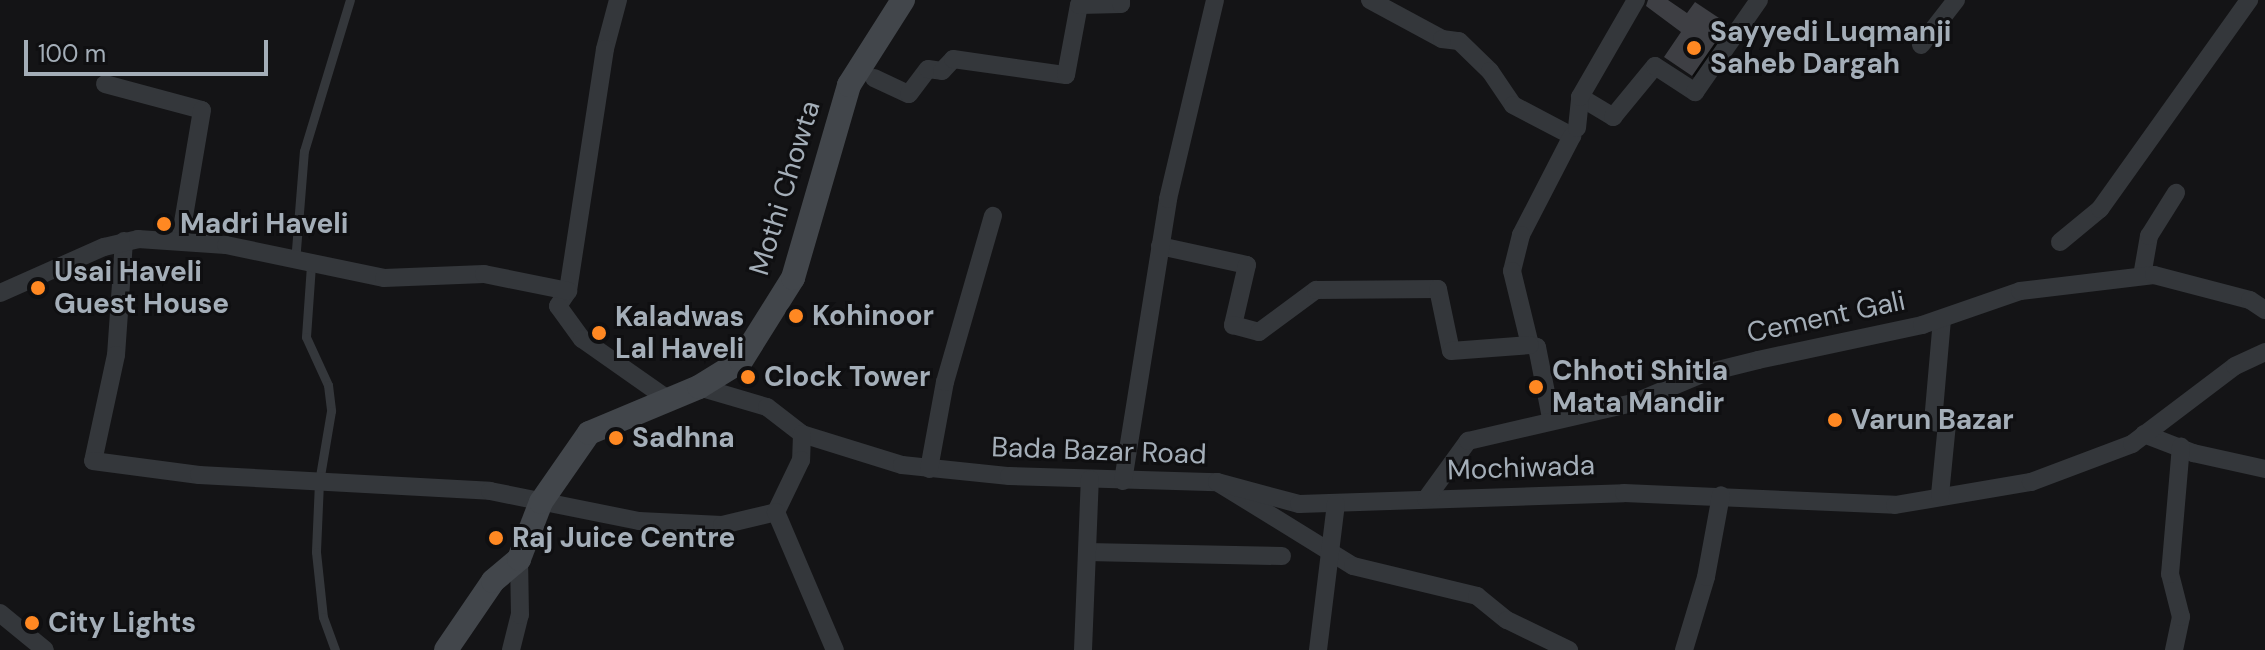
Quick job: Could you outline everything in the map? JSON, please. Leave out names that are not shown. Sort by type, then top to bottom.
[{"type":"main road","name":"Mothi Chowta","points":[[519,559],[541,502],[589,433],[666,398],[699,387],[741,361],[793,278],[849,85],[903,0]]},
{"type":"main road","points":[[446,650],[493,581],[519,559]]},
{"type":"street","points":[[618,0],[605,49],[568,291],[558,306],[582,339],[666,398]]},
{"type":"street","points":[[874,78],[909,94],[928,69],[942,71],[953,59],[1066,75],[1079,5],[1121,0]]},
{"type":"street","points":[[1123,481],[1160,246],[1215,0]]},
{"type":"street","points":[[1370,0],[1442,39],[1459,41],[1490,71],[1513,105],[1574,132]]},
{"type":"street","points":[[1530,345],[1512,271],[1521,235],[1574,132],[1580,97],[1636,0]]},
{"type":"street","points":[[1580,97],[1613,117],[1655,66],[1695,92],[1759,0]]},
{"type":"street","points":[[1921,45],[1956,0]]},
{"type":"street","points":[[2060,242],[2100,209],[2249,0]]},
{"type":"street","points":[[105,84],[202,110],[180,240]]},
{"type":"street","points":[[2142,276],[2149,236],[2176,193]]},
{"type":"street","points":[[929,469],[945,382],[993,216]]},
{"type":"street","points":[[0,293],[124,241],[180,240],[384,278],[484,274],[568,291]]},
{"type":"street","points":[[124,241],[116,355],[93,461],[319,482],[490,491],[639,521],[722,525],[776,512]]},
{"type":"street","points":[[1160,246],[1247,265],[1233,325],[1259,332],[1316,290],[1438,289],[1451,351],[1537,347],[1551,418]]},
{"type":"street","name":"Cement Gali","points":[[1426,499],[1468,441],[1551,418],[1633,403],[1702,374],[1942,319],[2020,291],[2142,276],[2250,300],[2265,310]]},
{"type":"street","points":[[1940,495],[1947,424],[1933,422],[1942,319]]},
{"type":"street","name":"Mochiwada","points":[[1217,482],[1299,504],[1721,495],[1895,505],[2031,482],[2132,444],[2235,366],[2265,352]]},
{"type":"street","name":"Bada Bazar Road","points":[[699,387],[767,407],[802,434],[858,454],[929,469],[1123,481],[1217,482],[1353,566],[1477,596],[1507,620],[1569,650]]},
{"type":"street","points":[[802,434],[801,460],[776,512],[835,650]]},
{"type":"street","points":[[2144,434],[2265,469]]},
{"type":"street","points":[[2174,650],[2181,617],[2170,574],[2181,446]]},
{"type":"street","points":[[1083,650],[1090,479]]},
{"type":"street","points":[[1684,650],[1706,577],[1721,495]]},
{"type":"street","points":[[1318,650],[1336,504]]},
{"type":"street","points":[[1087,552],[1282,556]]},
{"type":"street","points":[[511,650],[520,615],[519,559]]},
{"type":"street","points":[[0,613],[45,650]]},
{"type":"street","points":[[0,633],[22,633]]},
{"type":"lane","points":[[335,650],[320,591],[319,482],[331,411],[328,385],[306,337],[304,151],[350,0]]},
{"type":"building","name":"Sayyedi Luqmanji Saheb Dargah","points":[[1648,0],[1668,0],[1687,13],[1695,2],[1728,24],[1692,76],[1664,57],[1681,32],[1646,6]]},
{"type":"place","name":"Sayyedi Luqmanji Saheb Dargah","points":[[1694,48]]},
{"type":"place","name":"Madri Haveli","points":[[164,224]]},
{"type":"place","name":"Usai Haveli Guest House","points":[[38,288]]},
{"type":"place","name":"Kohinoor","points":[[796,316]]},
{"type":"place","name":"Kaladwas Lal Haveli","points":[[599,333]]},
{"type":"place","name":"Clock Tower","points":[[748,377]]},
{"type":"place","name":"Chhoti Shitla Mata Mandir","points":[[1536,387]]},
{"type":"place","name":"Varun Bazar","points":[[1835,420]]},
{"type":"place","name":"Sadhna","points":[[616,438]]},
{"type":"place","name":"Raj Juice Centre","points":[[496,538]]},
{"type":"place","name":"City Lights","points":[[32,623]]}]
